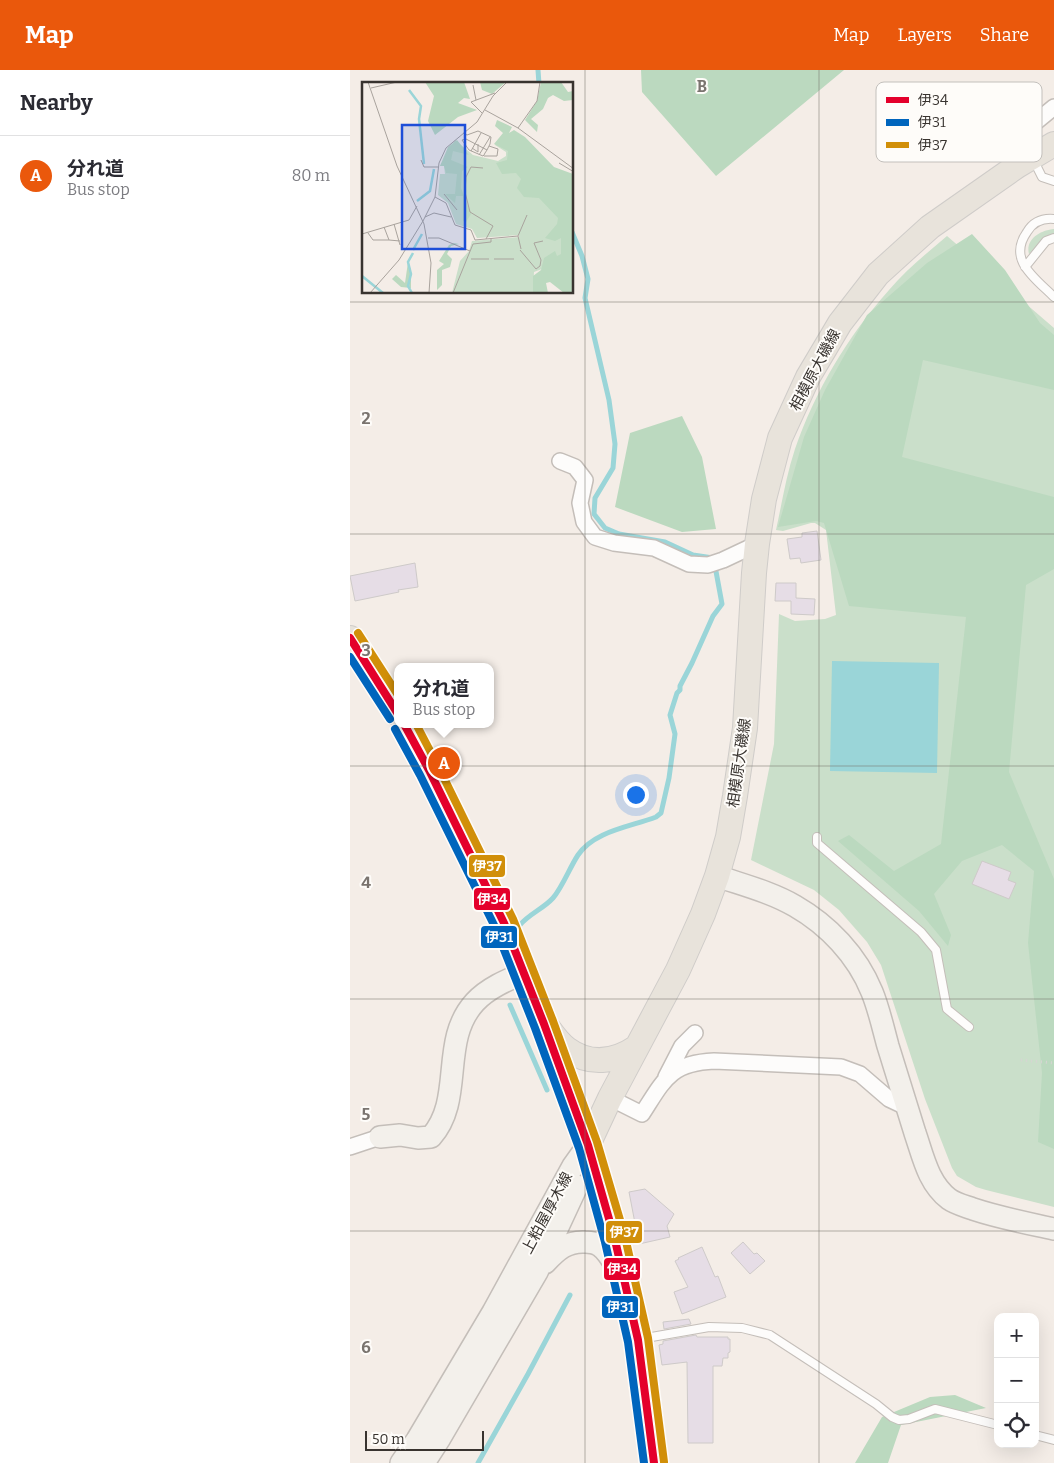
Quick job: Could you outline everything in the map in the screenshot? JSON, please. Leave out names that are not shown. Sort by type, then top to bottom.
[{"type":"main road","name":"相模原大磯線","points":[[1042,151],[1054,144]]},
{"type":"main road","name":"相模原大磯線","points":[[588,1145],[610,1098],[678,970],[703,914],[717,876],[728,836],[745,728],[757,544],[764,499],[780,438],[808,377],[840,323],[878,274],[930,227],[1024,162]]},
{"type":"main road","points":[[350,638],[394,708]]},
{"type":"main road","points":[[406,728],[429,770],[504,923],[544,1024],[588,1145],[607,1207],[638,1340],[654,1463]]},
{"type":"main road","points":[[717,876],[794,905],[832,933],[846,948],[872,992],[927,1169],[934,1182],[949,1198],[959,1204],[991,1215],[1054,1229]]},
{"type":"main road","points":[[380,1137],[400,1135],[418,1138],[430,1137],[439,1127],[450,1094],[456,1037],[463,1020],[475,1002],[491,988],[524,973]]},
{"type":"main road","points":[[544,1024],[567,1049],[589,1060],[620,1057],[637,1047]]},
{"type":"main road","name":"上粕屋厚木線","points":[[424,1463],[537,1272],[578,1184],[588,1145]]},
{"type":"main road","name":"上粕屋厚木線","points":[[401,1463],[417,1440],[493,1312],[573,1166],[588,1145]]},
{"type":"main road","points":[[537,1272],[555,1252],[566,1244],[591,1242],[601,1247],[610,1257],[626,1284]]},
{"type":"street","points":[[1042,117],[1054,107]]},
{"type":"street","points":[[560,461],[575,466],[585,480],[580,504],[584,522],[595,537],[614,543],[654,548],[689,564],[708,565],[757,544]]},
{"type":"street","points":[[610,1098],[642,1114],[665,1079],[682,1046],[695,1033]]},
{"type":"street","points":[[665,1079],[683,1067],[696,1062],[714,1061],[841,1068],[860,1074],[888,1099],[906,1106]]},
{"type":"street","points":[[350,1147],[380,1137]]},
{"type":"lane","points":[[1024,162],[1042,177],[1054,181]]},
{"type":"lane","points":[[1054,219],[1038,222],[1030,227],[1022,240],[1019,250],[1025,267],[1054,297]]},
{"type":"lane","points":[[1025,267],[1046,241],[1054,238]]},
{"type":"lane","points":[[818,837],[818,843],[921,932],[936,950],[947,1009],[969,1027]]},
{"type":"lane","points":[[638,1340],[709,1327],[742,1328],[770,1335],[899,1420],[909,1419],[935,1409],[994,1424]]},
{"type":"lane","points":[[1039,1436],[1054,1440]]},
{"type":"path","points":[[1020,1060],[1054,1063]]},
{"type":"green space","points":[[641,70],[844,70],[716,176],[642,92]]},
{"type":"green space","points":[[1054,229],[1054,235],[1045,238],[1029,254],[1029,244],[1035,236],[1044,231]]},
{"type":"green space","points":[[972,234],[1005,270],[1040,323],[1054,335],[1054,390],[923,360],[902,457],[1054,497],[1054,569],[1026,585],[1009,772],[1054,879],[1054,1149],[1038,1142],[1042,1073],[1028,943],[1034,871],[1002,845],[962,861],[934,894],[951,935],[948,946],[919,911],[838,841],[849,835],[894,871],[941,844],[966,617],[849,606],[824,523],[816,521],[778,527],[804,437],[825,390],[867,315],[927,263]]},
{"type":"green space","points":[[947,236],[1054,328],[1054,1207],[976,1187],[957,1176],[952,1168],[925,1099],[881,965],[867,942],[839,910],[814,890],[751,860],[774,744],[779,614],[795,621],[825,619],[836,615],[826,530],[815,523],[811,523],[783,531],[776,530],[795,449],[812,406],[823,385],[860,326],[902,276]]},
{"type":"green space","points":[[682,416],[702,457],[716,529],[682,532],[615,507],[630,433]]},
{"type":"green space","points":[[955,1395],[986,1408],[901,1425],[888,1463],[855,1463],[882,1417],[930,1397]]},
{"type":"water","points":[[832,661],[939,663],[937,773],[830,771]]},
{"type":"building","points":[[817,531],[821,560],[801,563],[800,558],[790,559],[787,539],[802,537],[802,533]]},
{"type":"building","points":[[415,563],[418,587],[355,601],[350,576]]},
{"type":"building","points":[[776,583],[796,583],[796,598],[815,599],[814,615],[791,614],[791,601],[775,601]]},
{"type":"building","points":[[982,861],[1011,872],[1008,880],[1016,883],[1009,899],[972,884]]},
{"type":"building","points":[[645,1189],[674,1214],[667,1226],[670,1237],[639,1244],[629,1192]]},
{"type":"building","points":[[743,1242],[754,1254],[757,1253],[765,1261],[750,1274],[731,1253]]},
{"type":"building","points":[[702,1247],[715,1277],[718,1276],[726,1297],[682,1314],[674,1292],[688,1287],[675,1261]]},
{"type":"building","points":[[689,1319],[691,1324],[664,1329],[663,1322]]},
{"type":"building","points":[[696,1335],[697,1337],[728,1337],[730,1339],[728,1358],[723,1358],[722,1366],[713,1366],[713,1443],[688,1443],[687,1362],[662,1365],[659,1345],[663,1344],[663,1341]]},
{"type":"waterway","points":[[538,70],[539,82]]},
{"type":"waterway","points":[[574,237],[582,256],[588,279],[585,298],[609,400],[615,444],[613,468],[595,498],[594,514],[605,528],[619,534],[665,542],[693,555],[713,558]]},
{"type":"waterway","points":[[520,925],[553,898],[560,889],[578,855],[593,840],[613,831],[656,817],[661,813],[669,778],[675,734],[670,715],[680,686],[713,616],[722,604],[715,566]]},
{"type":"waterway","points":[[510,1005],[547,1090]]},
{"type":"waterway","points":[[478,1463],[570,1295]]},
{"type":"transit line","name":"伊37","points":[[358,633],[394,689]]},
{"type":"transit line","name":"伊34","points":[[350,638],[394,708]]},
{"type":"transit line","name":"伊31","points":[[350,657],[390,719]]},
{"type":"transit line","name":"伊34","points":[[406,728],[429,770],[504,923],[544,1024],[588,1145],[615,1240],[638,1340],[654,1463]]},
{"type":"transit line","name":"伊37","points":[[418,728],[513,919],[597,1142],[625,1237],[648,1338],[664,1462]]},
{"type":"transit line","name":"伊31","points":[[395,729],[420,775],[495,927],[535,1028],[579,1148],[605,1242],[628,1342],[644,1463]]},
{"type":"place","name":"分れ道","points":[[444,763]]}]
